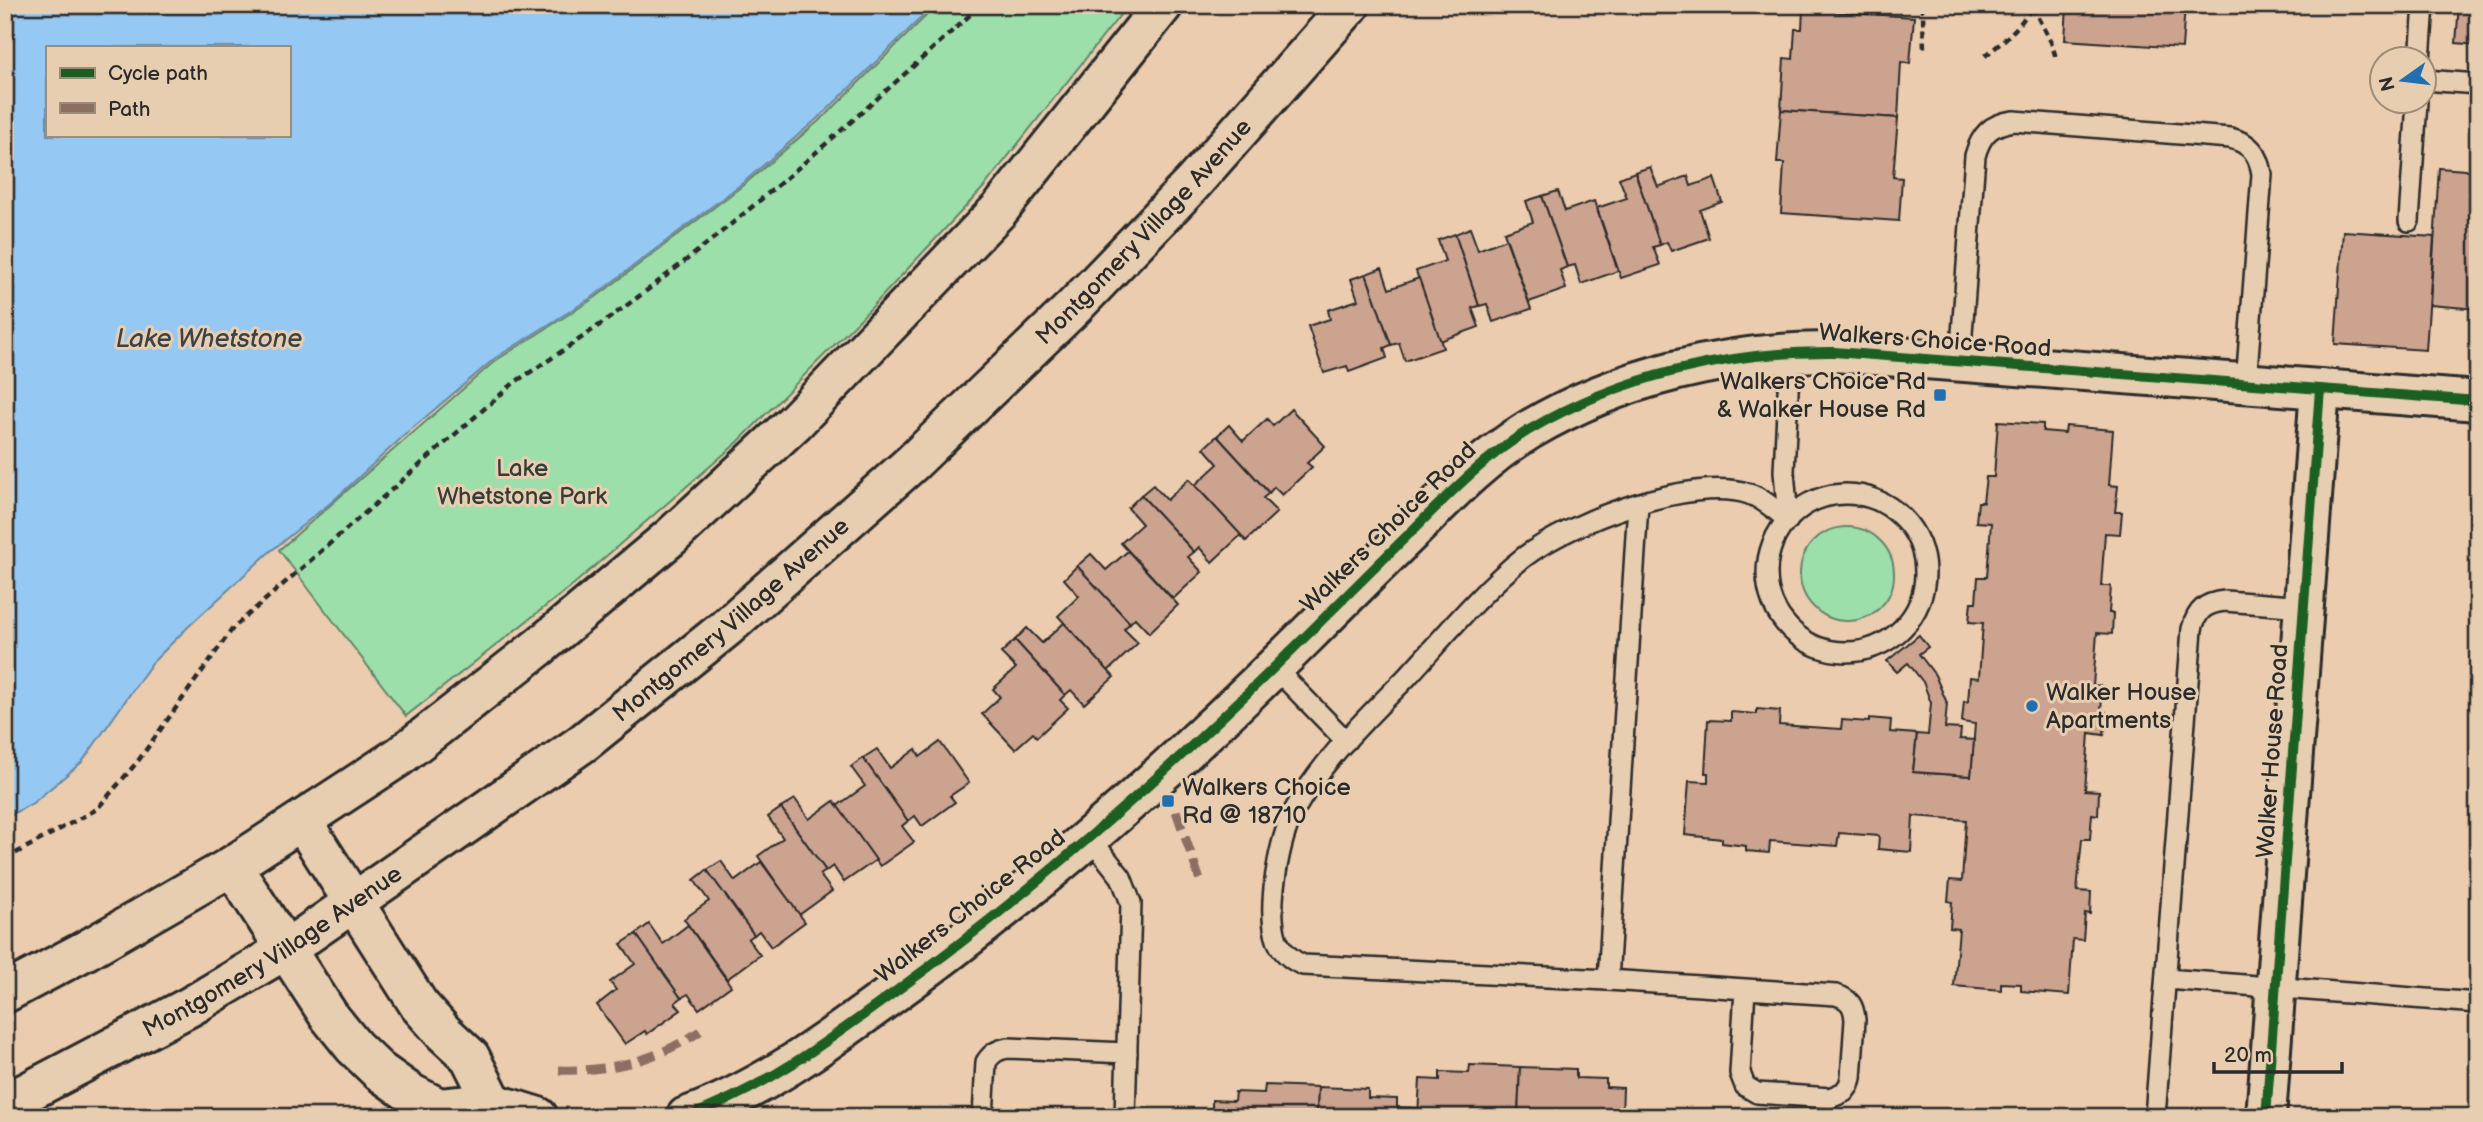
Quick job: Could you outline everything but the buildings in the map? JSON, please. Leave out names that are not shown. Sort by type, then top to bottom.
[{"type":"street","points":[[5,993],[232,866],[400,756],[539,647],[672,536],[795,422],[1000,209],[1163,5]]},
{"type":"street","name":"Montgomery Village Avenue","points":[[5,1104],[191,1006],[285,950],[583,743],[726,628],[912,463],[1073,308],[1192,184],[1350,5]]},
{"type":"street","name":"Walkers Choice Road","points":[[686,1117],[741,1093],[814,1050],[944,957],[1090,838],[1274,667],[1469,474],[1530,430],[1576,406],[1630,384],[1693,366],[1748,356],[1834,352],[2478,401]]},
{"type":"street","name":"Walker House Road","points":[[2266,1117],[2320,389]]},
{"type":"street","points":[[302,821],[419,1005],[470,1057],[491,1110]]},
{"type":"street","points":[[232,866],[329,1016],[354,1047],[379,1071],[410,1093],[439,1108],[491,1110],[538,1117]]},
{"type":"lane","points":[[2421,46],[2424,5]]},
{"type":"lane","points":[[2438,81],[2478,84]]},
{"type":"lane","points":[[2409,221],[2416,116]]},
{"type":"lane","points":[[1960,362],[1975,156],[1979,141],[1987,130],[1999,123],[2014,121],[2231,138],[2242,141],[2252,149],[2260,161],[2262,174],[2246,384]]},
{"type":"lane","points":[[1788,520],[1813,502],[1843,494],[1864,496],[1884,504],[1901,516],[1914,533],[1922,552],[1925,573],[1923,593],[1914,613],[1901,629],[1884,642],[1867,649],[1849,652],[1814,645],[1798,635],[1780,615],[1769,590],[1767,571],[1770,553],[1788,520],[1784,459],[1790,352]]},
{"type":"lane","points":[[1745,989],[1740,1073],[1745,1086],[1757,1093],[1830,1098],[1844,1092],[1851,1078],[1855,1020],[1850,1002],[1836,995],[1745,989],[1608,980],[1311,966],[1289,957],[1277,939],[1274,924],[1276,869],[1280,847],[1294,811],[1317,775],[1506,572],[1538,547],[1576,526],[1638,504],[1703,491],[1739,491],[1760,499],[1788,520]]},
{"type":"lane","points":[[1608,980],[1638,504]]},
{"type":"lane","points":[[2155,1117],[2195,617],[2202,607],[2213,602],[2304,607]]},
{"type":"lane","points":[[1274,667],[1346,741]]},
{"type":"lane","points":[[1090,838],[1121,877],[1132,903],[1125,1117]]},
{"type":"lane","points":[[2166,979],[2478,1003]]},
{"type":"lane","points":[[983,1117],[986,1062],[999,1050],[1008,1048],[1127,1053]]},
{"type":"path","points":[[5,859],[97,809],[138,761],[233,628],[515,382],[564,351],[684,264],[874,103],[981,5]]},
{"type":"path","points":[[1922,5],[1924,51]]},
{"type":"path","points":[[1985,56],[2025,19],[2032,6]]},
{"type":"path","points":[[2032,6],[2057,61]]},
{"type":"green space","name":"Lake Whetstone Park","points":[[937,5],[1128,5],[983,188],[873,306],[738,442],[574,584],[406,716],[279,550],[495,361],[596,297],[746,183],[827,114]]},
{"type":"green space","points":[[1847,527],[1865,530],[1881,540],[1891,556],[1894,574],[1891,592],[1881,608],[1865,618],[1847,621],[1829,618],[1813,608],[1803,592],[1800,574],[1803,556],[1813,540],[1829,530]]},
{"type":"water","name":"Lake Whetstone","points":[[5,5],[934,5],[826,111],[744,182],[594,296],[494,359],[334,500],[266,555],[152,663],[82,762],[33,803],[5,818]]},
{"type":"marked path","points":[[1176,811],[1200,880]]},
{"type":"marked path","points":[[559,1070],[596,1069],[632,1062],[667,1050],[700,1031]]},
{"type":"cycle path","points":[[686,1117],[741,1093],[794,1063],[868,1012],[1001,911],[1106,823],[1207,732],[1481,465],[1529,430],[1600,395],[1676,370],[1715,362],[1755,356],[1834,352],[2478,401]]},
{"type":"cycle path","points":[[2266,1117],[2320,389]]},
{"type":"place","name":"Walkers Choice Rd & Walker House Rd","points":[[1940,395]]},
{"type":"place","name":"Walker House Apartments","points":[[2032,706]]},
{"type":"place","name":"Walkers Choice Rd @ 18710","points":[[1168,801]]}]
